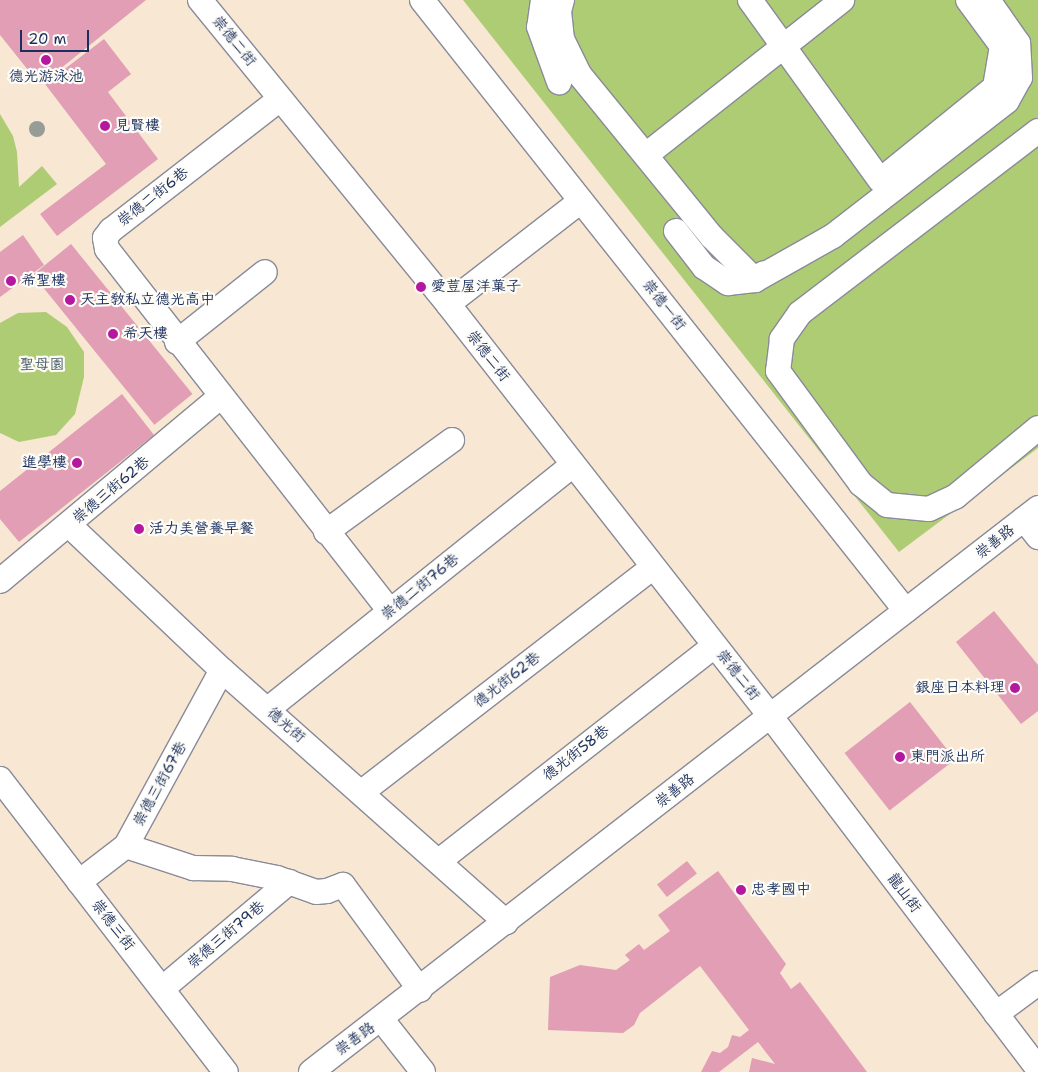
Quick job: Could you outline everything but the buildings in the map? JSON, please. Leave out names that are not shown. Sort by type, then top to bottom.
[{"type":"street","name":"崇德二街","points":[[200,0],[448,304],[770,717]]},
{"type":"street","name":"崇德一街","points":[[422,0],[906,611]]},
{"type":"street","points":[[543,0],[539,27],[559,82]]},
{"type":"street","points":[[562,0],[559,11],[562,39],[579,74],[712,238],[755,280]]},
{"type":"street","points":[[750,0],[880,180]]},
{"type":"street","points":[[646,155],[784,48],[842,0]]},
{"type":"street","points":[[755,280],[995,86],[1002,46],[968,0]]},
{"type":"street","points":[[676,231],[704,267],[728,283],[755,280],[833,236],[1007,102],[1020,78],[1018,43],[988,0]]},
{"type":"street","name":"崇德二街6巷","points":[[280,99],[111,230],[105,238],[110,256],[390,611]]},
{"type":"street","points":[[1038,131],[800,313],[782,339],[778,372],[861,484],[887,504],[929,509],[955,497],[1038,428]]},
{"type":"street","points":[[448,304],[581,201]]},
{"type":"street","points":[[177,342],[265,272]]},
{"type":"street","name":"崇德三街62巷","points":[[0,582],[220,397]]},
{"type":"street","points":[[326,532],[452,440]]},
{"type":"street","name":"崇德二街76巷","points":[[268,709],[573,464]]},
{"type":"street","name":"崇善路","points":[[311,1072],[382,1020],[906,611],[1033,522]]},
{"type":"street","name":"德光街","points":[[70,525],[222,670],[362,792],[506,922]]},
{"type":"street","name":"德光街62巷","points":[[362,792],[652,568]]},
{"type":"street","name":"德光街58巷","points":[[439,861],[714,646]]},
{"type":"street","name":"崇德三街67巷","points":[[79,882],[126,846],[222,670]]},
{"type":"street","name":"龍山街","points":[[770,717],[1038,1069]]},
{"type":"street","name":"崇德三街","points":[[0,779],[226,1072]]},
{"type":"street","points":[[126,846],[193,868],[232,869],[289,882],[316,892],[327,892],[343,885],[420,990]]},
{"type":"street","name":"崇德三街79巷","points":[[163,988],[289,882]]},
{"type":"street","points":[[996,1014],[1038,983]]},
{"type":"street","points":[[382,1020],[423,1072]]},
{"type":"green space","points":[[463,0],[1038,0],[1038,448],[899,552]]},
{"type":"green space","points":[[0,114],[13,136],[17,152],[19,187],[42,166],[57,184],[0,227]]},
{"type":"green space","name":"聖母園","points":[[46,312],[67,327],[84,352],[84,377],[75,414],[56,435],[19,442],[0,433],[0,323],[18,313]]},
{"type":"place","name":"德光游泳池","points":[[46,60]]},
{"type":"place","name":"見賢樓","points":[[105,126]]},
{"type":"place","name":"希聖樓","points":[[11,281]]},
{"type":"place","name":"愛荳屋洋菓子","points":[[421,287]]},
{"type":"place","name":"天主教私立德光高中","points":[[70,300]]},
{"type":"place","name":"希天樓","points":[[113,334]]},
{"type":"place","name":"進學樓","points":[[77,463]]},
{"type":"place","name":"活力美營養早餐","points":[[139,529]]},
{"type":"place","name":"銀座日本料理","points":[[1015,688]]},
{"type":"place","name":"東門派出所","points":[[900,757]]},
{"type":"place","name":"忠孝國中","points":[[741,890]]}]
